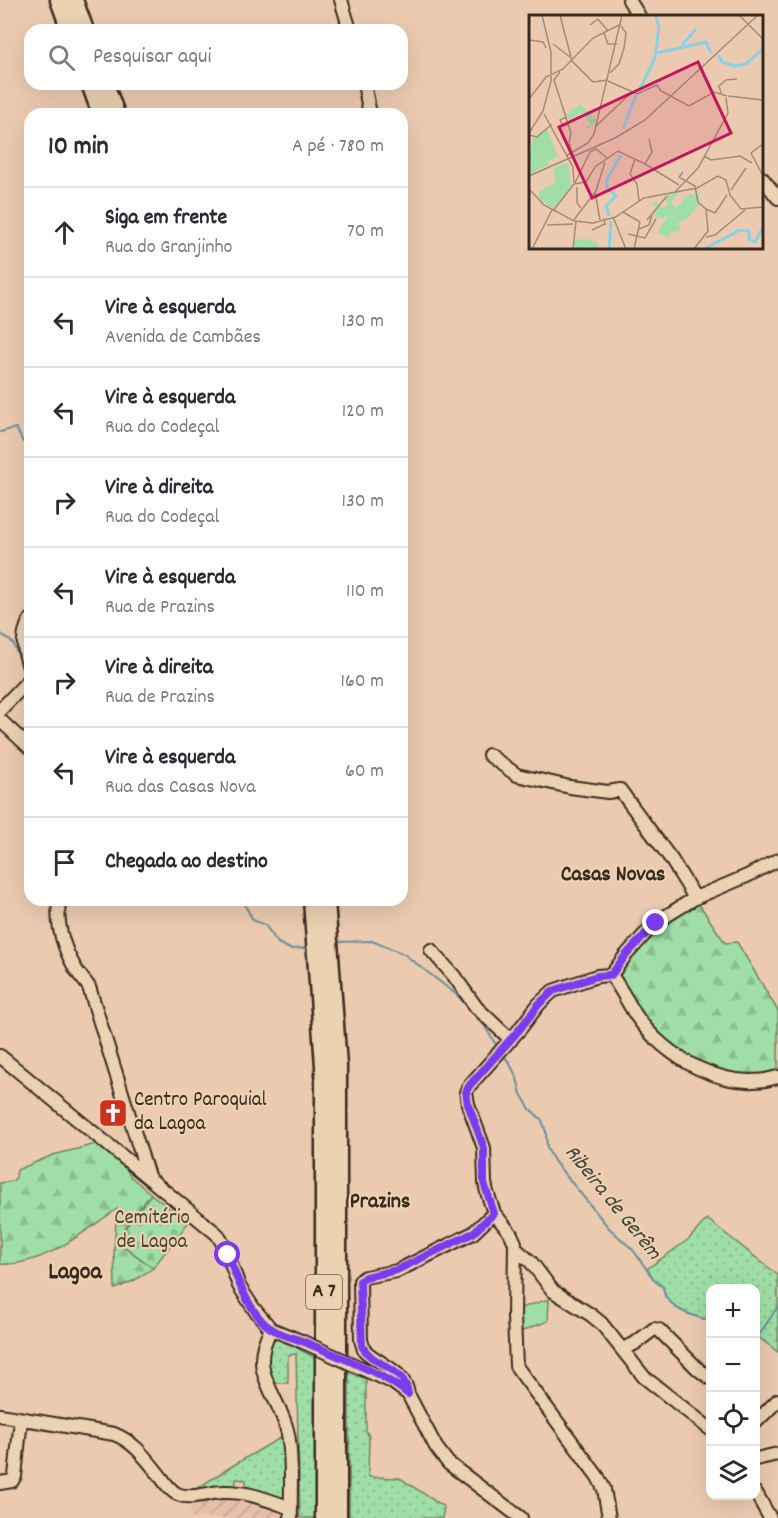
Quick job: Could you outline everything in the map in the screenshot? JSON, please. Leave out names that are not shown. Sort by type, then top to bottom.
[{"type":"highway","points":[[59,0],[68,24]]},
{"type":"highway","points":[[74,0],[83,24]]},
{"type":"highway","points":[[92,90],[99,108]]},
{"type":"highway","points":[[107,90],[114,108]]},
{"type":"highway","name":"A 7","points":[[313,906],[331,1066],[324,1518]]},
{"type":"highway","name":"A 7","points":[[326,906],[338,1518]]},
{"type":"street","points":[[341,0],[348,24]]},
{"type":"street","points":[[629,0],[638,15]]},
{"type":"street","points":[[365,90],[369,108]]},
{"type":"street","points":[[763,179],[778,198]]},
{"type":"street","points":[[24,633],[22,642],[24,650]]},
{"type":"street","points":[[0,710],[24,685]]},
{"type":"street","points":[[0,720],[24,742]]},
{"type":"street","points":[[489,755],[517,774],[570,787],[608,792],[620,790],[659,842],[695,898]]},
{"type":"street","points":[[609,1518],[598,1477],[516,1366],[514,1317],[516,1249],[514,1238],[494,1213],[484,1183],[484,1148],[465,1098],[469,1086],[507,1045],[539,1004],[553,991],[597,976],[611,975],[656,923],[695,898],[778,860]]},
{"type":"street","points":[[59,906],[61,935],[75,968],[89,987],[148,1176]]},
{"type":"street","points":[[431,950],[507,1045]]},
{"type":"street","points":[[611,975],[636,1015],[661,1044],[694,1065],[723,1077],[744,1081],[778,1077]]},
{"type":"street","points":[[0,1056],[217,1234],[225,1246],[239,1286],[271,1329],[392,1382],[408,1394]]},
{"type":"street","points":[[494,1213],[473,1233],[397,1270],[365,1277],[360,1281],[362,1346],[366,1353],[403,1378],[408,1394],[436,1447],[448,1463],[521,1518]]},
{"type":"street","points":[[516,1249],[531,1262],[553,1291],[591,1315],[644,1377],[706,1425]]},
{"type":"street","points":[[0,1415],[114,1434],[133,1444],[168,1487],[177,1493],[194,1496],[223,1492],[244,1493],[261,1497],[291,1513],[287,1430],[267,1385],[261,1363],[263,1348],[271,1329]]},
{"type":"street","points":[[622,1349],[634,1344],[654,1329],[659,1330],[706,1375]]},
{"type":"street","points":[[760,1414],[778,1400]]},
{"type":"street","points":[[0,1482],[12,1481],[15,1476],[21,1419]]},
{"type":"street","points":[[760,1458],[778,1454]]},
{"type":"street","points":[[760,1500],[770,1518]]},
{"type":"shaded area","points":[[229,1495],[277,1508],[286,1514],[286,1518],[190,1518],[191,1501]]},
{"type":"green space","points":[[695,898],[725,943],[737,942],[778,1011],[778,1077],[723,1077],[661,1044],[611,975],[655,923]]},
{"type":"green space","points":[[100,1143],[123,1161],[130,1176],[151,1194],[116,1240],[153,1268],[115,1289],[114,1249],[117,1209],[47,1254],[32,1260],[0,1264],[0,1183],[13,1181],[17,1170],[53,1155]]},
{"type":"green space","name":"Cemitério de Lagoa","points":[[151,1194],[188,1223],[153,1268],[116,1240]]},
{"type":"green space","points":[[707,1219],[778,1275],[778,1352],[760,1338],[760,1284],[706,1284],[706,1320],[675,1307],[665,1296],[663,1287],[655,1281],[647,1269],[689,1239]]},
{"type":"green space","points":[[549,1299],[548,1321],[520,1332],[521,1308]]},
{"type":"green space","points":[[274,1339],[281,1339],[317,1359],[317,1518],[300,1518],[296,1354],[288,1355],[288,1383],[272,1383],[268,1354]]},
{"type":"green space","points":[[349,1372],[366,1379],[366,1430],[369,1437],[368,1476],[400,1478],[444,1507],[442,1518],[349,1518]]},
{"type":"green space","points":[[282,1437],[285,1497],[246,1490],[246,1480],[236,1479],[235,1489],[189,1492],[179,1489],[196,1489]]},
{"type":"waterway","points":[[0,432],[16,428],[23,442]]},
{"type":"waterway","name":"Ribeira de Gerêm","points":[[0,633],[13,643],[23,667]]},
{"type":"waterway","name":"Ribeira de Gerêm","points":[[245,906],[253,920],[265,925],[278,943],[290,949],[308,948]]},
{"type":"waterway","name":"Ribeira de Gerêm","points":[[337,942],[372,941],[404,954],[457,995],[484,1025],[498,1048]]},
{"type":"waterway","name":"Ribeira de Gerêm","points":[[503,1055],[517,1078],[521,1094],[530,1109],[542,1120],[546,1132],[547,1148],[554,1161],[609,1228],[633,1250],[655,1281],[663,1287],[665,1296],[675,1307],[706,1320]]},
{"type":"waterway","name":"Ribeira de Gerêm","points":[[757,1338],[778,1306]]},
{"type":"place","name":"Centro Paroquial da Lagoa","points":[[113,1113]]},
{"type":"district","name":"Casas Novas","points":[[613,875]]},
{"type":"district","name":"Prazins","points":[[380,1202]]},
{"type":"district","name":"Lagoa","points":[[75,1273]]},
{"type":"route","points":[[228,1255],[239,1286],[271,1329],[376,1373],[408,1394],[406,1381],[366,1353],[362,1346],[358,1284],[365,1277],[397,1270],[473,1233],[494,1213],[484,1183],[484,1148],[465,1098],[469,1086],[511,1040],[539,1004],[553,991],[597,976],[611,975],[656,923]]}]
